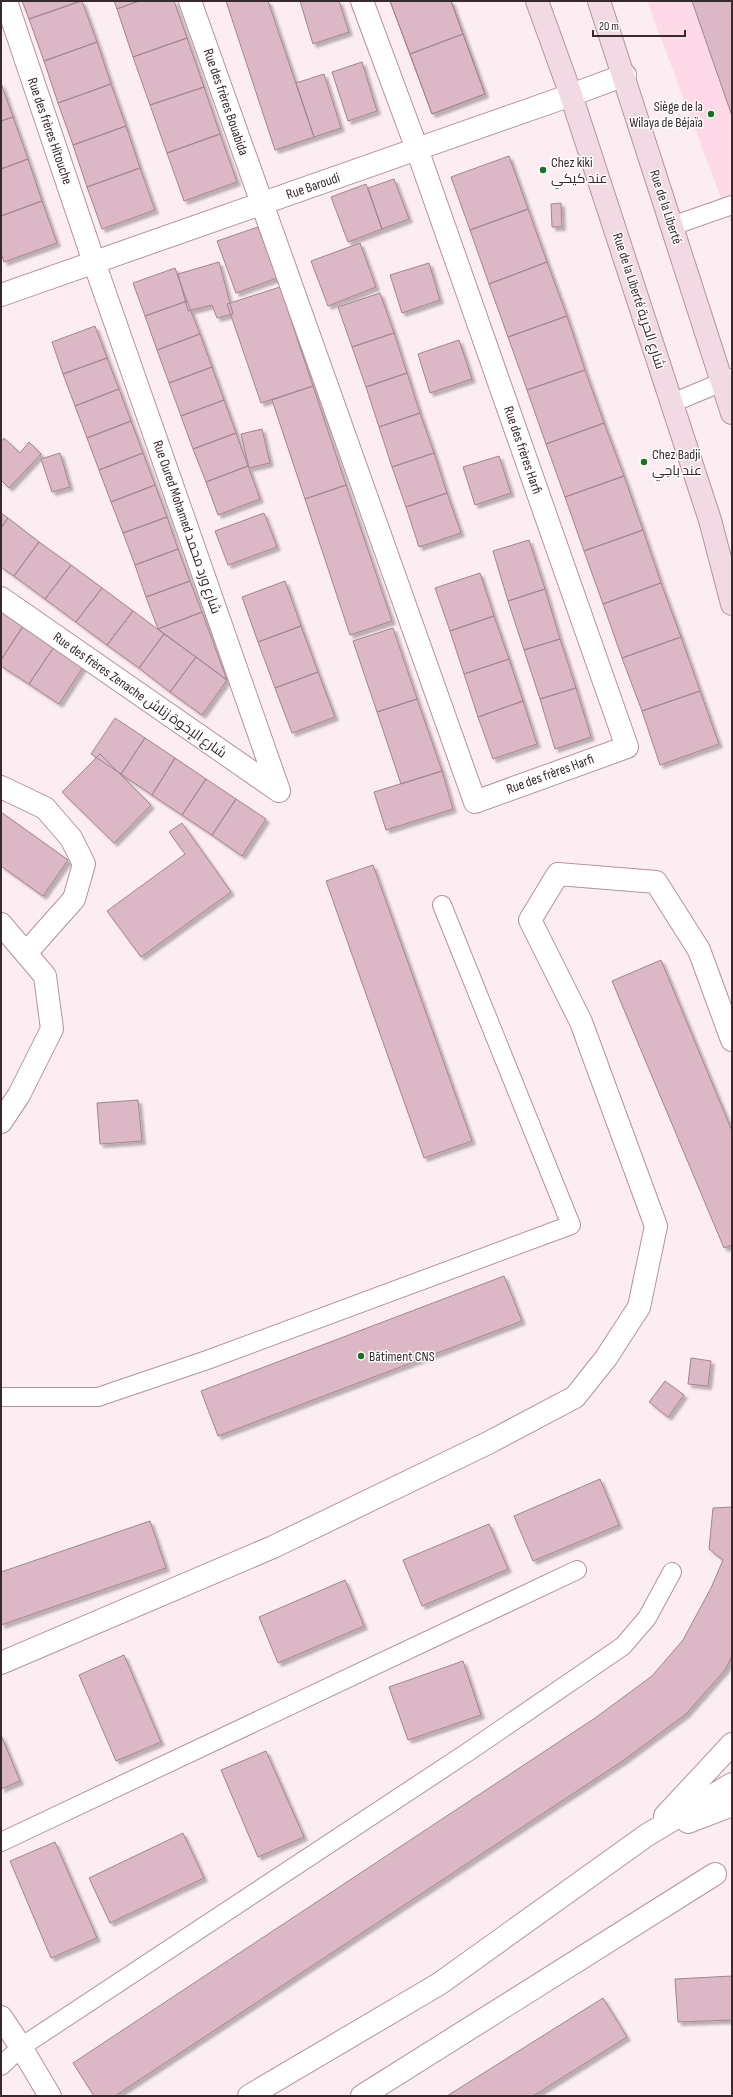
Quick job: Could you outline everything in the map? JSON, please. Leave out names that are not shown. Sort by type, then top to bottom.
[{"type":"main road","name":"Rue de la Liberté شارع الحرية","points":[[537,1],[571,95],[710,520],[732,604]]},
{"type":"main road","name":"Rue de la Liberté","points":[[599,1],[625,75],[672,226],[727,380],[732,413]]},
{"type":"street","name":"Rue des frères Hitouche","points":[[6,1],[94,262]]},
{"type":"street","name":"Rue des frères Bouabida","points":[[190,1],[262,203]]},
{"type":"street","points":[[362,1],[417,150]]},
{"type":"street","name":"Rue Baroudi","points":[[1,294],[417,150],[625,75]]},
{"type":"street","name":"Rue des frères Harfi","points":[[262,203],[475,802],[627,747],[417,150]]},
{"type":"street","name":"Rue Oured Mohamed شارع ورد محمد","points":[[94,262],[279,791]]},
{"type":"street","name":"Rue des frères Zenache شارع الإخوة زناش","points":[[1,598],[279,791]]},
{"type":"street","points":[[1,787],[45,808],[71,838],[84,864],[74,899],[26,953]]},
{"type":"street","points":[[1,1663],[273,1547],[488,1443],[575,1398],[606,1358],[638,1307],[656,1226],[581,1022],[530,920],[558,874],[656,882],[699,950],[732,1040]]},
{"type":"street","points":[[1,924],[45,976],[52,1029],[20,1095],[1,1122]]},
{"type":"street","points":[[647,1836],[732,1744]]},
{"type":"street","points":[[249,2096],[439,1984],[647,1836],[732,1784]]},
{"type":"street","points":[[647,1836],[732,1805]]},
{"type":"street","points":[[362,2096],[715,1874]]},
{"type":"street","points":[[1,2017],[21,2046],[50,2096]]},
{"type":"lane","points":[[672,226],[732,205]]},
{"type":"lane","points":[[672,403],[727,380]]},
{"type":"lane","points":[[1,1397],[98,1397],[214,1357],[571,1225],[442,905]]},
{"type":"lane","points":[[1,1842],[576,1570]]},
{"type":"lane","points":[[1,2066],[21,2046],[459,1758],[623,1646],[647,1618],[672,1572]]},
{"type":"shaded area","name":"Siège de la Wilaya de Béjaïa","points":[[647,1],[732,1],[732,227]]},
{"type":"building","points":[[22,1],[80,1],[29,19]]},
{"type":"building","points":[[82,1],[97,42],[44,61],[29,19]]},
{"type":"building","points":[[114,1],[139,1],[117,9]]},
{"type":"building","points":[[139,1],[174,1],[187,38],[133,57],[117,9]]},
{"type":"building","points":[[226,1],[268,1],[314,137],[275,150]]},
{"type":"building","points":[[300,1],[339,1],[349,32],[313,44]]},
{"type":"building","points":[[390,1],[451,1],[485,94],[432,114]]},
{"type":"building","points":[[390,1],[451,1],[463,34],[410,54]]},
{"type":"building","points":[[692,1],[732,1],[732,116]]},
{"type":"building","points":[[463,34],[485,94],[432,114],[410,54]]},
{"type":"building","points":[[187,38],[204,87],[150,105],[133,57]]},
{"type":"building","points":[[97,42],[111,84],[58,103],[44,61]]},
{"type":"building","points":[[362,62],[377,111],[348,121],[332,72]]},
{"type":"building","points":[[324,74],[341,128],[314,137],[296,83]]},
{"type":"building","points":[[1,83],[13,117],[1,121]]},
{"type":"building","points":[[111,84],[126,126],[73,145],[58,103]]},
{"type":"building","points":[[204,87],[220,134],[167,153],[150,105]]},
{"type":"building","points":[[13,117],[28,159],[1,169],[1,121]]},
{"type":"building","points":[[126,126],[140,168],[87,187],[73,145]]},
{"type":"building","points":[[220,134],[237,182],[184,201],[167,153]]},
{"type":"building","points":[[509,156],[528,209],[470,230],[451,177]]},
{"type":"building","points":[[28,159],[42,201],[1,216],[1,169]]},
{"type":"building","points":[[140,168],[155,210],[102,229],[87,187]]},
{"type":"building","points":[[394,179],[409,219],[382,229],[368,188]]},
{"type":"building","points":[[366,184],[382,229],[348,242],[331,197]]},
{"type":"building","points":[[42,201],[57,243],[4,262],[1,253],[1,216]]},
{"type":"building","points":[[561,203],[562,227],[552,227],[551,204]]},
{"type":"building","points":[[528,209],[547,262],[489,284],[470,230]]},
{"type":"building","points":[[258,227],[277,278],[236,293],[217,241]]},
{"type":"building","points":[[360,243],[376,287],[328,306],[311,261]]},
{"type":"building","points":[[219,262],[233,314],[217,318],[212,305],[188,311],[178,274]]},
{"type":"building","points":[[547,262],[567,316],[508,337],[489,284]]},
{"type":"building","points":[[429,263],[440,300],[402,313],[390,275]]},
{"type":"building","points":[[175,268],[187,301],[145,316],[133,283]]},
{"type":"building","points":[[280,287],[313,386],[261,403],[227,304]]},
{"type":"building","points":[[380,293],[394,333],[352,347],[338,307]]},
{"type":"building","points":[[187,301],[200,334],[157,350],[145,316]]},
{"type":"building","points":[[567,316],[585,370],[527,390],[508,337]]},
{"type":"building","points":[[95,326],[107,358],[63,374],[52,342]]},
{"type":"building","points":[[394,333],[407,373],[366,387],[352,347]]},
{"type":"building","points":[[200,334],[212,367],[169,383],[157,350]]},
{"type":"building","points":[[459,340],[472,379],[430,393],[418,354]]},
{"type":"building","points":[[107,358],[119,389],[75,406],[63,374]]},
{"type":"building","points":[[212,367],[224,400],[181,416],[169,383]]},
{"type":"building","points":[[585,370],[604,423],[546,444],[527,390]]},
{"type":"building","points":[[407,373],[420,413],[379,427],[366,387]]},
{"type":"building","points":[[313,386],[346,485],[305,499],[272,400]]},
{"type":"building","points":[[119,389],[131,421],[87,438],[75,406]]},
{"type":"building","points":[[224,400],[236,433],[193,449],[181,416]]},
{"type":"building","points":[[420,413],[434,453],[392,467],[379,427]]},
{"type":"building","points":[[131,421],[143,453],[99,470],[87,438]]},
{"type":"building","points":[[604,423],[624,476],[565,497],[546,444]]},
{"type":"building","points":[[262,429],[270,463],[249,468],[241,434]]},
{"type":"building","points":[[236,433],[248,466],[206,482],[193,449]]},
{"type":"building","points":[[4,438],[20,453],[29,442],[41,454],[9,488],[1,480],[1,442]]},
{"type":"building","points":[[60,453],[70,487],[52,492],[41,459]]},
{"type":"building","points":[[143,453],[155,485],[111,502],[99,470]]},
{"type":"building","points":[[434,453],[447,493],[406,507],[392,467]]},
{"type":"building","points":[[499,456],[511,493],[475,505],[463,467]]},
{"type":"building","points":[[248,466],[260,499],[218,515],[206,482]]},
{"type":"building","points":[[624,476],[643,530],[584,551],[565,497]]},
{"type":"building","points":[[155,485],[167,517],[123,533],[111,502]]},
{"type":"building","points":[[346,485],[392,621],[350,635],[305,499]]},
{"type":"building","points":[[447,493],[461,533],[419,547],[406,507]]},
{"type":"building","points":[[1,513],[8,518],[1,528]]},
{"type":"building","points":[[264,513],[277,547],[228,565],[215,531]]},
{"type":"building","points":[[167,517],[178,549],[135,565],[123,533]]},
{"type":"building","points":[[8,518],[39,542],[14,576],[1,567],[1,528]]},
{"type":"building","points":[[643,530],[661,583],[603,604],[584,551]]},
{"type":"building","points":[[529,540],[545,589],[508,601],[493,551]]},
{"type":"building","points":[[39,542],[71,565],[45,599],[14,576]]},
{"type":"building","points":[[178,549],[190,581],[146,597],[135,565]]},
{"type":"building","points":[[71,565],[102,588],[76,622],[45,599]]},
{"type":"building","points":[[480,573],[494,616],[450,631],[435,588]]},
{"type":"building","points":[[190,581],[202,612],[158,629],[146,597]]},
{"type":"building","points":[[285,581],[301,626],[258,642],[242,597]]},
{"type":"building","points":[[661,583],[681,637],[622,658],[603,604]]},
{"type":"building","points":[[102,588],[133,611],[107,645],[76,622]]},
{"type":"building","points":[[545,589],[560,639],[524,650],[508,601]]},
{"type":"building","points":[[1,607],[25,623],[1,660]]},
{"type":"building","points":[[133,611],[164,634],[139,668],[107,645]]},
{"type":"building","points":[[202,612],[227,680],[158,629]]},
{"type":"building","points":[[494,616],[509,659],[464,674],[450,631]]},
{"type":"building","points":[[25,623],[56,644],[29,684],[1,666],[1,660]]},
{"type":"building","points":[[301,626],[318,672],[275,688],[258,642]]},
{"type":"building","points":[[393,628],[417,699],[377,712],[353,641]]},
{"type":"building","points":[[164,634],[196,657],[170,692],[139,668]]},
{"type":"building","points":[[681,637],[700,691],[642,711],[622,658]]},
{"type":"building","points":[[560,639],[576,688],[540,699],[524,650]]},
{"type":"building","points":[[56,644],[85,664],[59,704],[29,684]]},
{"type":"building","points":[[196,657],[227,680],[202,715],[170,692]]},
{"type":"building","points":[[509,659],[523,701],[478,717],[464,674]]},
{"type":"building","points":[[318,672],[335,717],[292,733],[275,688]]},
{"type":"building","points":[[576,688],[591,737],[555,749],[540,699]]},
{"type":"building","points":[[700,691],[719,744],[660,765],[642,711]]},
{"type":"building","points":[[417,699],[442,771],[401,784],[377,712]]},
{"type":"building","points":[[523,701],[537,744],[493,759],[478,717]]},
{"type":"building","points":[[115,718],[145,738],[121,774],[91,754]]},
{"type":"building","points":[[145,738],[175,758],[152,795],[121,774]]},
{"type":"building","points":[[100,754],[151,805],[114,843],[62,792]]},
{"type":"building","points":[[175,758],[206,779],[182,815],[152,795]]},
{"type":"building","points":[[442,771],[453,809],[386,830],[374,792]]},
{"type":"building","points":[[206,779],[236,799],[212,835],[182,815]]},
{"type":"building","points":[[236,799],[266,819],[242,856],[212,835]]},
{"type":"building","points":[[1,812],[68,860],[43,896],[1,866]]},
{"type":"building","points":[[182,823],[231,892],[141,957],[107,911],[185,854],[169,832]]},
{"type":"building","points":[[373,865],[472,1141],[424,1158],[326,881]]},
{"type":"building","points":[[661,960],[732,1131],[732,1245],[724,1248],[612,981]]},
{"type":"building","points":[[138,1100],[142,1141],[100,1144],[97,1103]]},
{"type":"building","name":"Bâtiment CNS","points":[[504,1276],[522,1321],[218,1436],[201,1391]]},
{"type":"building","points":[[691,1358],[711,1361],[708,1386],[688,1384]]},
{"type":"building","points":[[665,1381],[684,1395],[668,1417],[649,1402]]},
{"type":"building","points":[[600,1479],[619,1525],[533,1561],[514,1516]]},
{"type":"building","points":[[732,1507],[732,1656],[725,1670],[686,1714],[624,1760],[115,2096],[94,2096],[73,2063],[595,1718],[652,1676],[683,1640],[711,1588],[723,1560],[709,1549],[713,1508]]},
{"type":"building","points":[[150,1521],[166,1568],[1,1625],[1,1572]]},
{"type":"building","points":[[489,1524],[508,1569],[422,1606],[403,1560]]},
{"type":"building","points":[[345,1580],[364,1626],[278,1663],[259,1617]]},
{"type":"building","points":[[124,1655],[161,1742],[116,1761],[79,1675]]},
{"type":"building","points":[[463,1661],[481,1715],[408,1740],[389,1687]]},
{"type":"building","points":[[1,1735],[20,1781],[1,1789]]},
{"type":"building","points":[[266,1751],[304,1837],[258,1857],[221,1770]]},
{"type":"building","points":[[183,1833],[204,1878],[110,1923],[89,1878]]},
{"type":"building","points":[[55,1842],[97,1938],[51,1958],[10,1861]]},
{"type":"building","points":[[732,1976],[732,2020],[678,2022],[675,1979]]},
{"type":"building","points":[[603,1998],[627,2037],[533,2096],[447,2096]]},
{"type":"place","name":"Siège de la Wilaya de Béjaïa","points":[[711,114]]},
{"type":"place","name":"Chez kiki عند كيكي","points":[[543,170]]},
{"type":"place","name":"Chez Badji عند باجي","points":[[644,462]]},
{"type":"place","name":"Bâtiment CNS","points":[[361,1356]]}]
